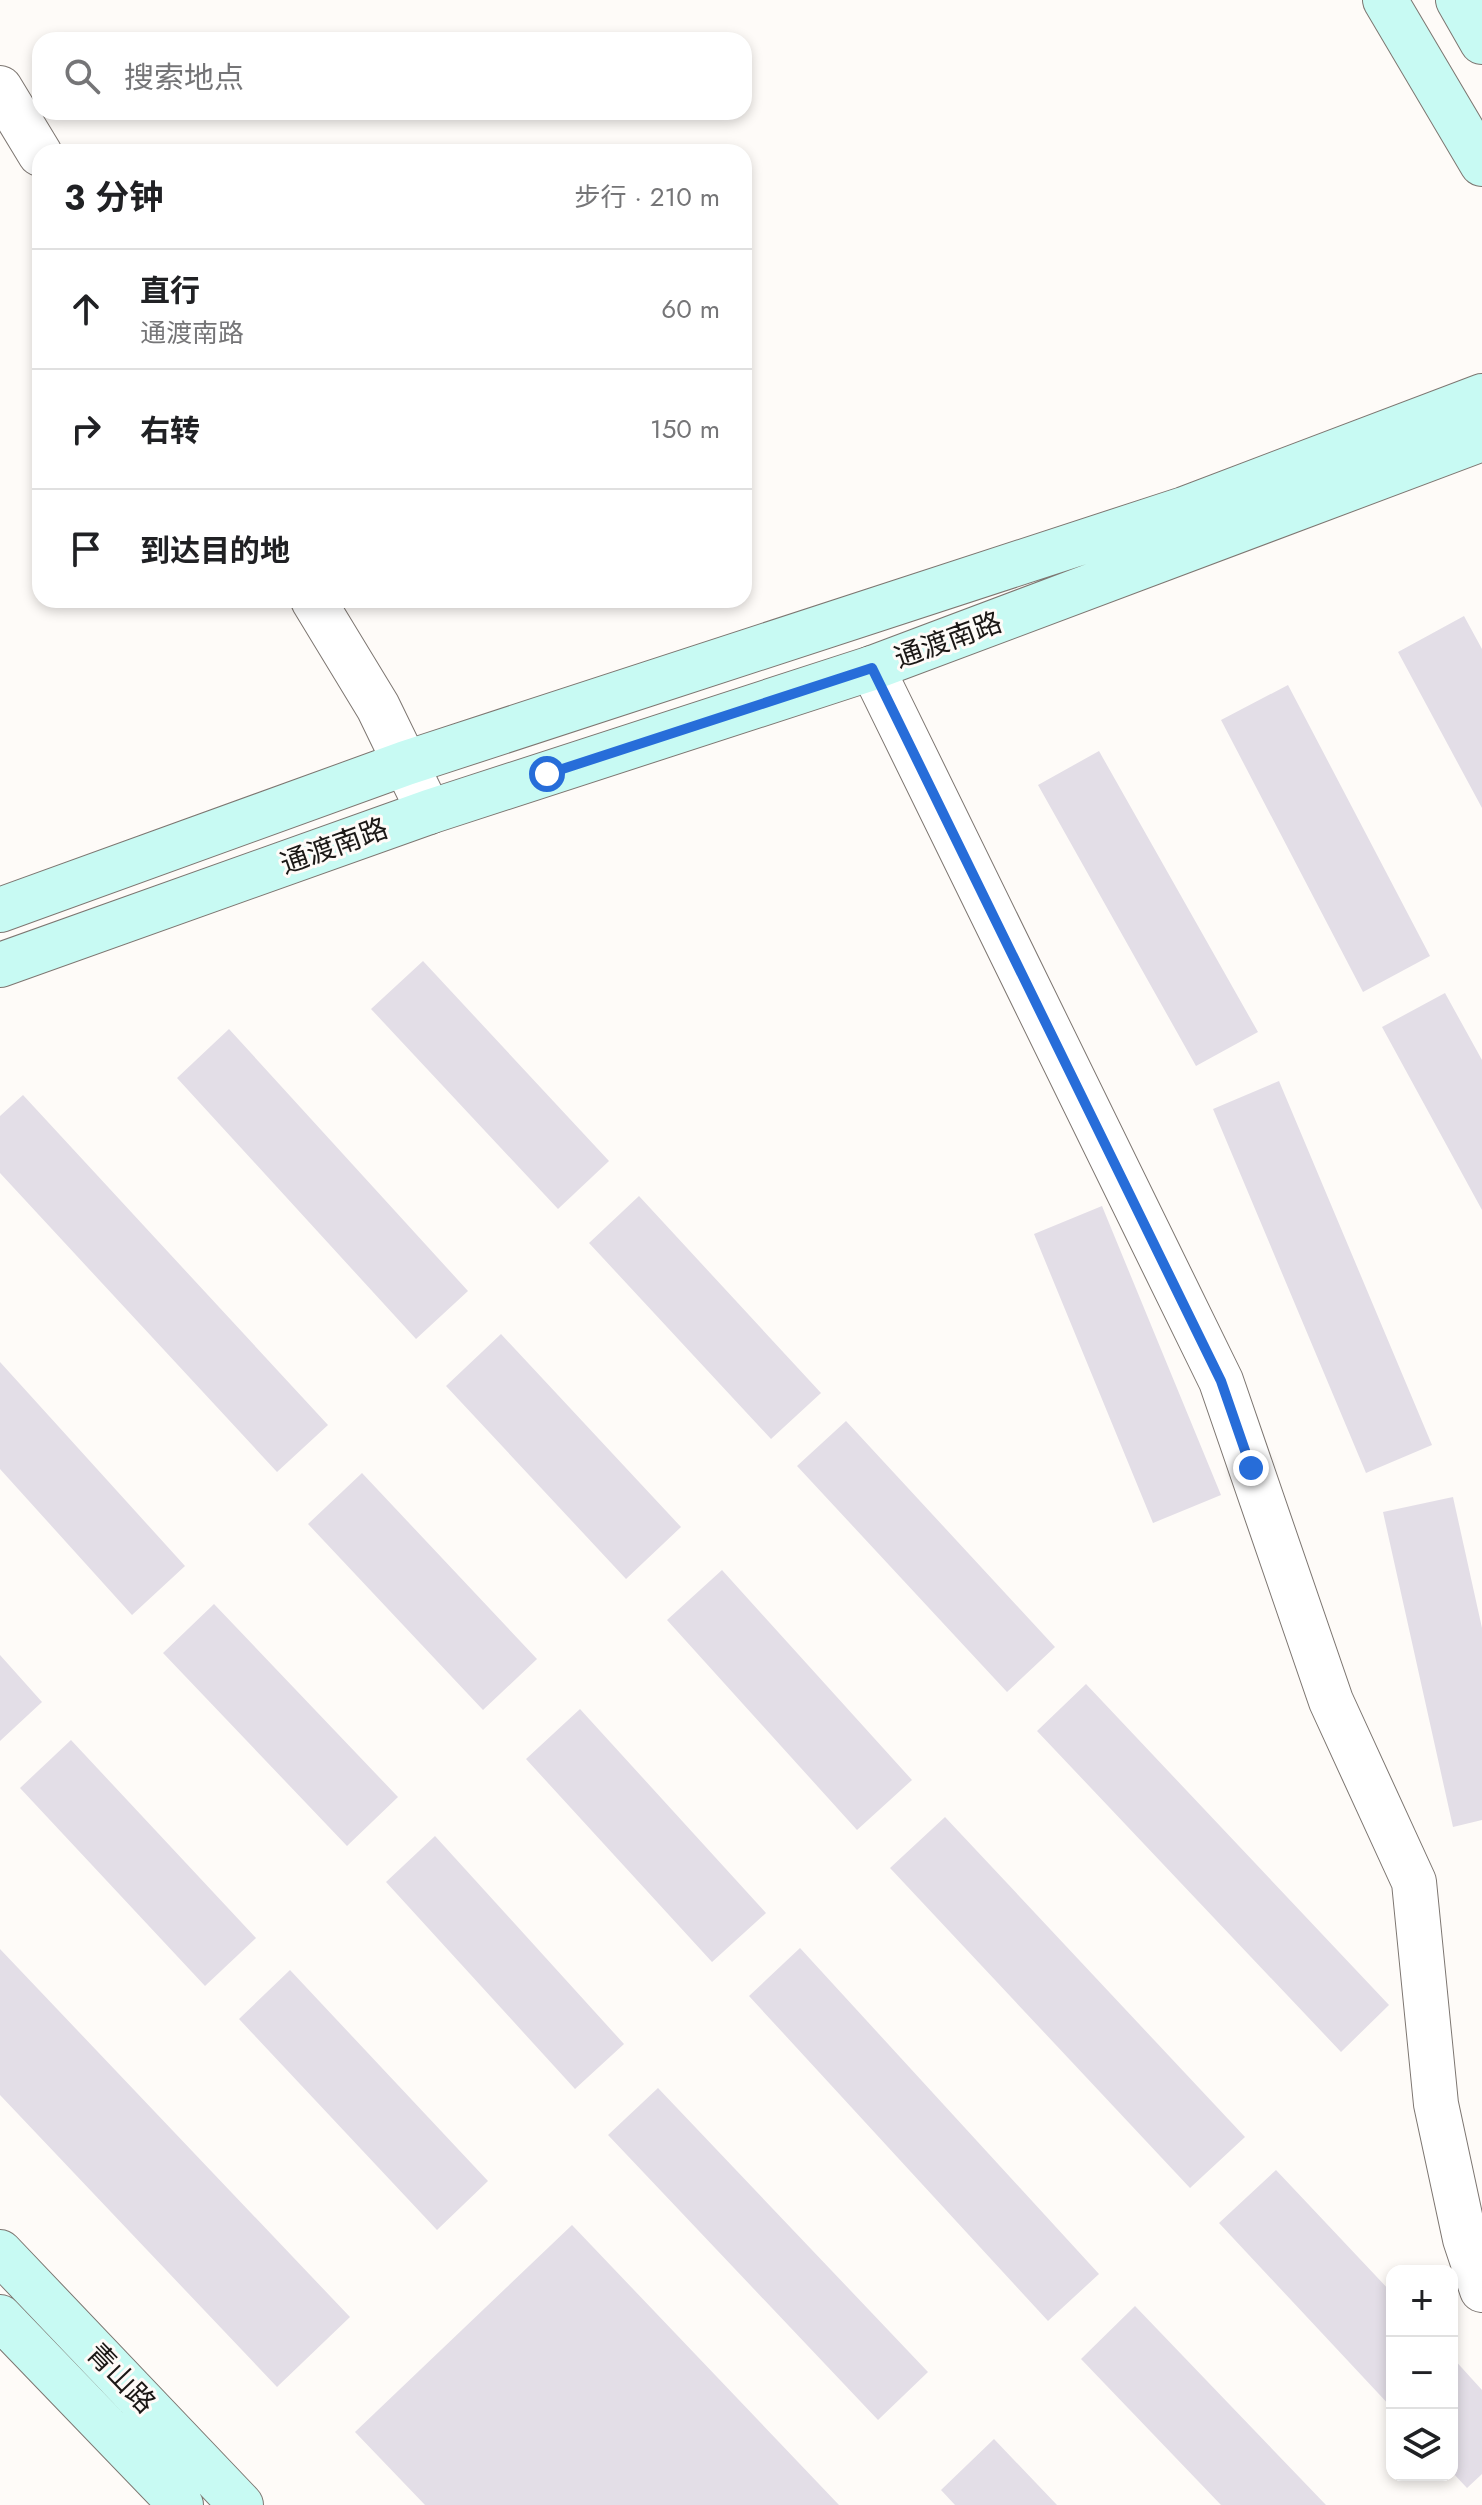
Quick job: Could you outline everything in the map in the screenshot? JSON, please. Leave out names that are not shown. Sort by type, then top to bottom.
[{"type":"main road","points":[[1385,0],[1482,164]]},
{"type":"main road","points":[[1458,0],[1482,42]]},
{"type":"main road","name":"通渡南路","points":[[0,910],[406,763],[1184,509],[1482,396]]},
{"type":"main road","name":"通渡南路","points":[[0,965],[429,812],[872,668],[1482,439]]},
{"type":"main road","name":"青山路","points":[[0,2252],[241,2505]]},
{"type":"main road","name":"青山路","points":[[0,2317],[181,2505]]},
{"type":"street","points":[[0,88],[34,144]]},
{"type":"street","points":[[318,608],[378,707],[429,812]]},
{"type":"street","points":[[872,668],[1221,1381],[1331,1701],[1414,1882],[1436,2104],[1465,2239],[1482,2290]]},
{"type":"building","points":[[1464,616],[1482,649],[1482,808],[1398,652]]},
{"type":"building","points":[[1288,685],[1430,956],[1363,992],[1221,720]]},
{"type":"building","points":[[1099,751],[1258,1032],[1196,1066],[1038,785]]},
{"type":"building","points":[[423,961],[609,1161],[558,1209],[371,1009]]},
{"type":"building","points":[[1445,993],[1482,1060],[1482,1210],[1382,1027]]},
{"type":"building","points":[[229,1029],[468,1291],[416,1339],[177,1078]]},
{"type":"building","points":[[1279,1081],[1432,1445],[1366,1473],[1213,1109]]},
{"type":"building","points":[[23,1095],[328,1425],[277,1472],[0,1173],[0,1116]]},
{"type":"building","points":[[639,1196],[821,1393],[771,1439],[589,1243]]},
{"type":"building","points":[[1102,1206],[1221,1495],[1153,1523],[1034,1234]]},
{"type":"building","points":[[501,1334],[681,1527],[626,1579],[446,1386]]},
{"type":"building","points":[[0,1362],[185,1566],[132,1615],[0,1469]]},
{"type":"building","points":[[846,1421],[1055,1647],[1007,1692],[797,1466]]},
{"type":"building","points":[[362,1473],[537,1659],[483,1710],[308,1524]]},
{"type":"building","points":[[1453,1497],[1482,1628],[1482,1820],[1453,1827],[1383,1512]]},
{"type":"building","points":[[722,1570],[912,1780],[857,1830],[667,1620]]},
{"type":"building","points":[[214,1604],[398,1797],[347,1846],[163,1653]]},
{"type":"building","points":[[0,1655],[42,1702],[0,1741]]},
{"type":"building","points":[[1086,1684],[1389,2005],[1341,2052],[1037,1731]]},
{"type":"building","points":[[580,1709],[766,1913],[712,1962],[526,1759]]},
{"type":"building","points":[[71,1740],[256,1938],[205,1986],[20,1788]]},
{"type":"building","points":[[945,1817],[1245,2137],[1190,2188],[890,1868]]},
{"type":"building","points":[[435,1836],[624,2044],[575,2089],[386,1882]]},
{"type":"building","points":[[800,1948],[1099,2274],[1048,2321],[749,1996]]},
{"type":"building","points":[[0,1949],[350,2317],[277,2387],[0,2095]]},
{"type":"building","points":[[290,1970],[488,2181],[437,2230],[239,2019]]},
{"type":"building","points":[[658,2088],[928,2372],[878,2420],[608,2135]]},
{"type":"building","points":[[1276,2170],[1386,2287],[1386,2402],[1219,2223]]},
{"type":"building","points":[[572,2225],[839,2505],[425,2505],[355,2432]]},
{"type":"building","points":[[1135,2306],[1326,2505],[1221,2505],[1081,2359]]},
{"type":"building","points":[[1458,2364],[1482,2390],[1482,2474],[1467,2488],[1458,2478]]},
{"type":"building","points":[[994,2439],[1057,2505],[955,2505],[941,2490]]},
{"type":"route","points":[[547,774],[872,668],[1221,1381],[1251,1468]]}]
